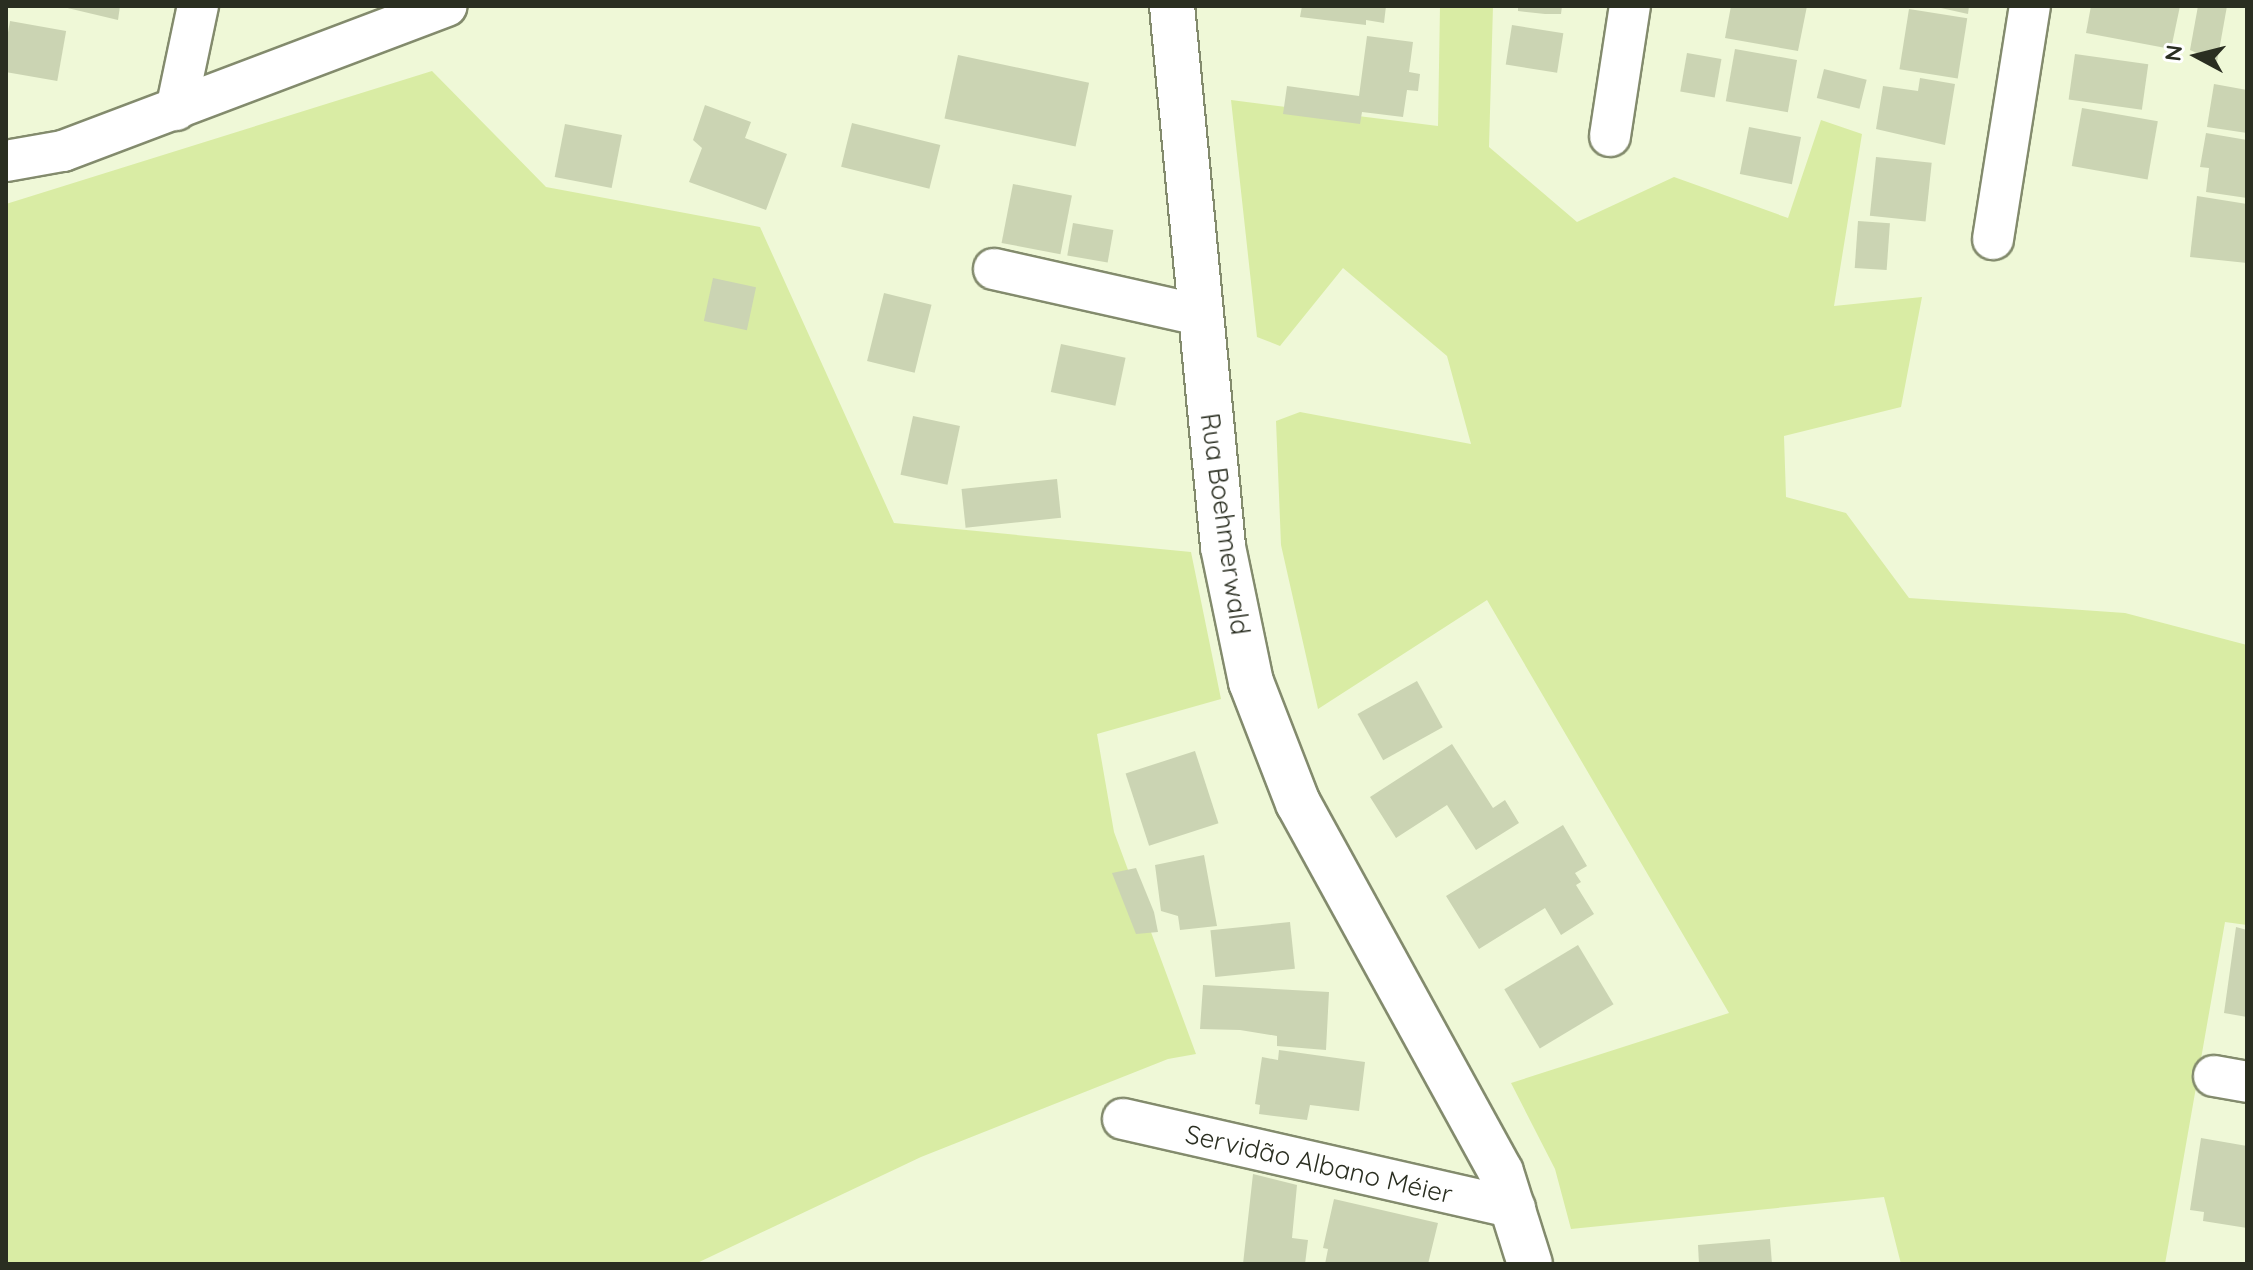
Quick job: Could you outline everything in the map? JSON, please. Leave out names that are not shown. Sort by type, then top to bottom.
[{"type":"main road","name":"Rua Boehmerwald","points":[[1172,6],[1199,315],[1234,614],[1275,752],[1321,845],[1481,1129],[1515,1208],[1530,1264]]},
{"type":"street","points":[[176,110],[198,6]]},
{"type":"street","points":[[6,161],[63,151],[446,6]]},
{"type":"street","points":[[1610,136],[1630,6]]},
{"type":"street","points":[[1993,239],[2030,6]]},
{"type":"street","points":[[994,269],[1199,315]]},
{"type":"street","name":"Servidão Albano Méier","points":[[1123,1119],[1515,1208]]},
{"type":"green space","points":[[1440,6],[1493,6],[1489,147],[1577,222],[1674,177],[1788,218],[1821,120],[1862,134],[1834,306],[1922,297],[1901,407],[1784,436],[1786,497],[1846,513],[1909,598],[2125,613],[2247,645],[2247,925],[2225,922],[2165,1264],[1901,1264],[1884,1197],[1571,1229],[1555,1169],[1511,1083],[1729,1013],[1487,600],[1318,709],[1281,545],[1276,421],[1300,412],[1471,444],[1447,356],[1343,268],[1280,346],[1257,337],[1231,100],[1438,126]]},
{"type":"green space","points":[[432,71],[546,187],[760,227],[894,523],[1191,552],[1221,699],[1097,734],[1114,832],[1196,1054],[1168,1059],[921,1157],[695,1264],[6,1264],[6,204]]},
{"type":"building","points":[[59,6],[120,6],[118,20]]},
{"type":"building","points":[[1302,6],[1386,6],[1384,23],[1366,20],[1366,25],[1300,17]]},
{"type":"building","points":[[1518,6],[1562,6],[1561,14],[1545,14],[1518,11]]},
{"type":"building","points":[[1731,6],[1807,6],[1798,51],[1725,38]]},
{"type":"building","points":[[1932,6],[1969,6],[1968,14]]},
{"type":"building","points":[[2091,6],[2180,6],[2171,49],[2086,33]]},
{"type":"building","points":[[2198,6],[2227,6],[2217,62],[2190,50]]},
{"type":"building","points":[[1909,9],[1967,18],[1958,78],[1899,69]]},
{"type":"building","points":[[10,21],[66,31],[57,81],[6,72]]},
{"type":"building","points":[[1512,25],[1563,33],[1557,73],[1506,65]]},
{"type":"building","points":[[1367,36],[1413,42],[1409,72],[1420,74],[1418,91],[1407,90],[1403,117],[1362,112],[1360,124],[1283,114],[1287,86],[1359,96]]},
{"type":"building","points":[[1735,49],[1797,60],[1788,112],[1726,101]]},
{"type":"building","points":[[1687,53],[1721,59],[1715,97],[1680,91]]},
{"type":"building","points":[[2075,54],[2148,64],[2142,110],[2069,100]]},
{"type":"building","points":[[958,55],[1089,83],[1076,146],[944,119]]},
{"type":"building","points":[[1824,69],[1867,80],[1859,109],[1817,98]]},
{"type":"building","points":[[1920,78],[1955,84],[1945,145],[1876,129],[1883,86],[1918,91]]},
{"type":"building","points":[[2214,84],[2247,90],[2247,133],[2207,127]]},
{"type":"building","points":[[705,105],[751,122],[745,138],[787,154],[766,210],[689,182],[702,148],[693,140]]},
{"type":"building","points":[[2082,108],[2158,121],[2148,179],[2072,166]]},
{"type":"building","points":[[852,123],[940,145],[929,189],[841,167]]},
{"type":"building","points":[[565,124],[622,135],[612,188],[555,177]]},
{"type":"building","points":[[1749,127],[1801,137],[1792,184],[1740,174]]},
{"type":"building","points":[[2206,133],[2247,140],[2247,198],[2206,192],[2209,168],[2200,167]]},
{"type":"building","points":[[1876,157],[1932,163],[1926,222],[1870,216]]},
{"type":"building","points":[[1013,184],[1072,195],[1060,254],[1002,243]]},
{"type":"building","points":[[2197,196],[2247,204],[2247,263],[2190,257]]},
{"type":"building","points":[[1858,221],[1890,223],[1887,270],[1855,268]]},
{"type":"building","points":[[1073,223],[1113,230],[1108,263],[1067,255]]},
{"type":"building","points":[[713,278],[756,287],[747,330],[704,321]]},
{"type":"building","points":[[884,293],[932,305],[915,373],[867,361]]},
{"type":"building","points":[[1061,344],[1126,358],[1115,406],[1051,392]]},
{"type":"building","points":[[913,416],[960,426],[947,485],[901,475]]},
{"type":"building","points":[[1057,479],[1061,518],[966,528],[962,489]]},
{"type":"building","points":[[1417,681],[1443,727],[1383,760],[1358,714]]},
{"type":"building","points":[[1452,744],[1493,808],[1505,800],[1519,823],[1476,850],[1447,805],[1396,838],[1370,797]]},
{"type":"building","points":[[1195,751],[1218,823],[1149,846],[1126,774]]},
{"type":"building","points":[[1563,825],[1587,866],[1575,873],[1581,882],[1576,885],[1594,914],[1561,935],[1545,908],[1479,949],[1446,896]]},
{"type":"building","points":[[1204,855],[1217,926],[1180,930],[1178,916],[1161,911],[1155,865]]},
{"type":"building","points":[[1136,868],[1154,912],[1158,932],[1136,934],[1112,873]]},
{"type":"building","points":[[1290,922],[1295,969],[1215,977],[1210,930]]},
{"type":"building","points":[[2236,927],[2247,930],[2247,1017],[2224,1013]]},
{"type":"building","points":[[1578,945],[1614,1004],[1540,1048],[1504,989]]},
{"type":"building","points":[[1203,985],[1329,992],[1326,1050],[1277,1046],[1277,1036],[1240,1030],[1200,1029]]},
{"type":"building","points":[[1279,1050],[1365,1062],[1359,1111],[1310,1105],[1307,1120],[1259,1114],[1260,1105],[1255,1104],[1262,1057],[1278,1060]]},
{"type":"building","points":[[2201,1138],[2247,1146],[2247,1228],[2203,1221],[2204,1212],[2190,1210]]},
{"type":"building","points":[[1253,1174],[1297,1185],[1292,1238],[1308,1240],[1305,1264],[1243,1264]]},
{"type":"building","points":[[1334,1199],[1438,1223],[1428,1264],[1325,1264],[1328,1249],[1323,1248]]},
{"type":"building","points":[[1770,1239],[1772,1264],[1699,1264],[1698,1245]]}]
